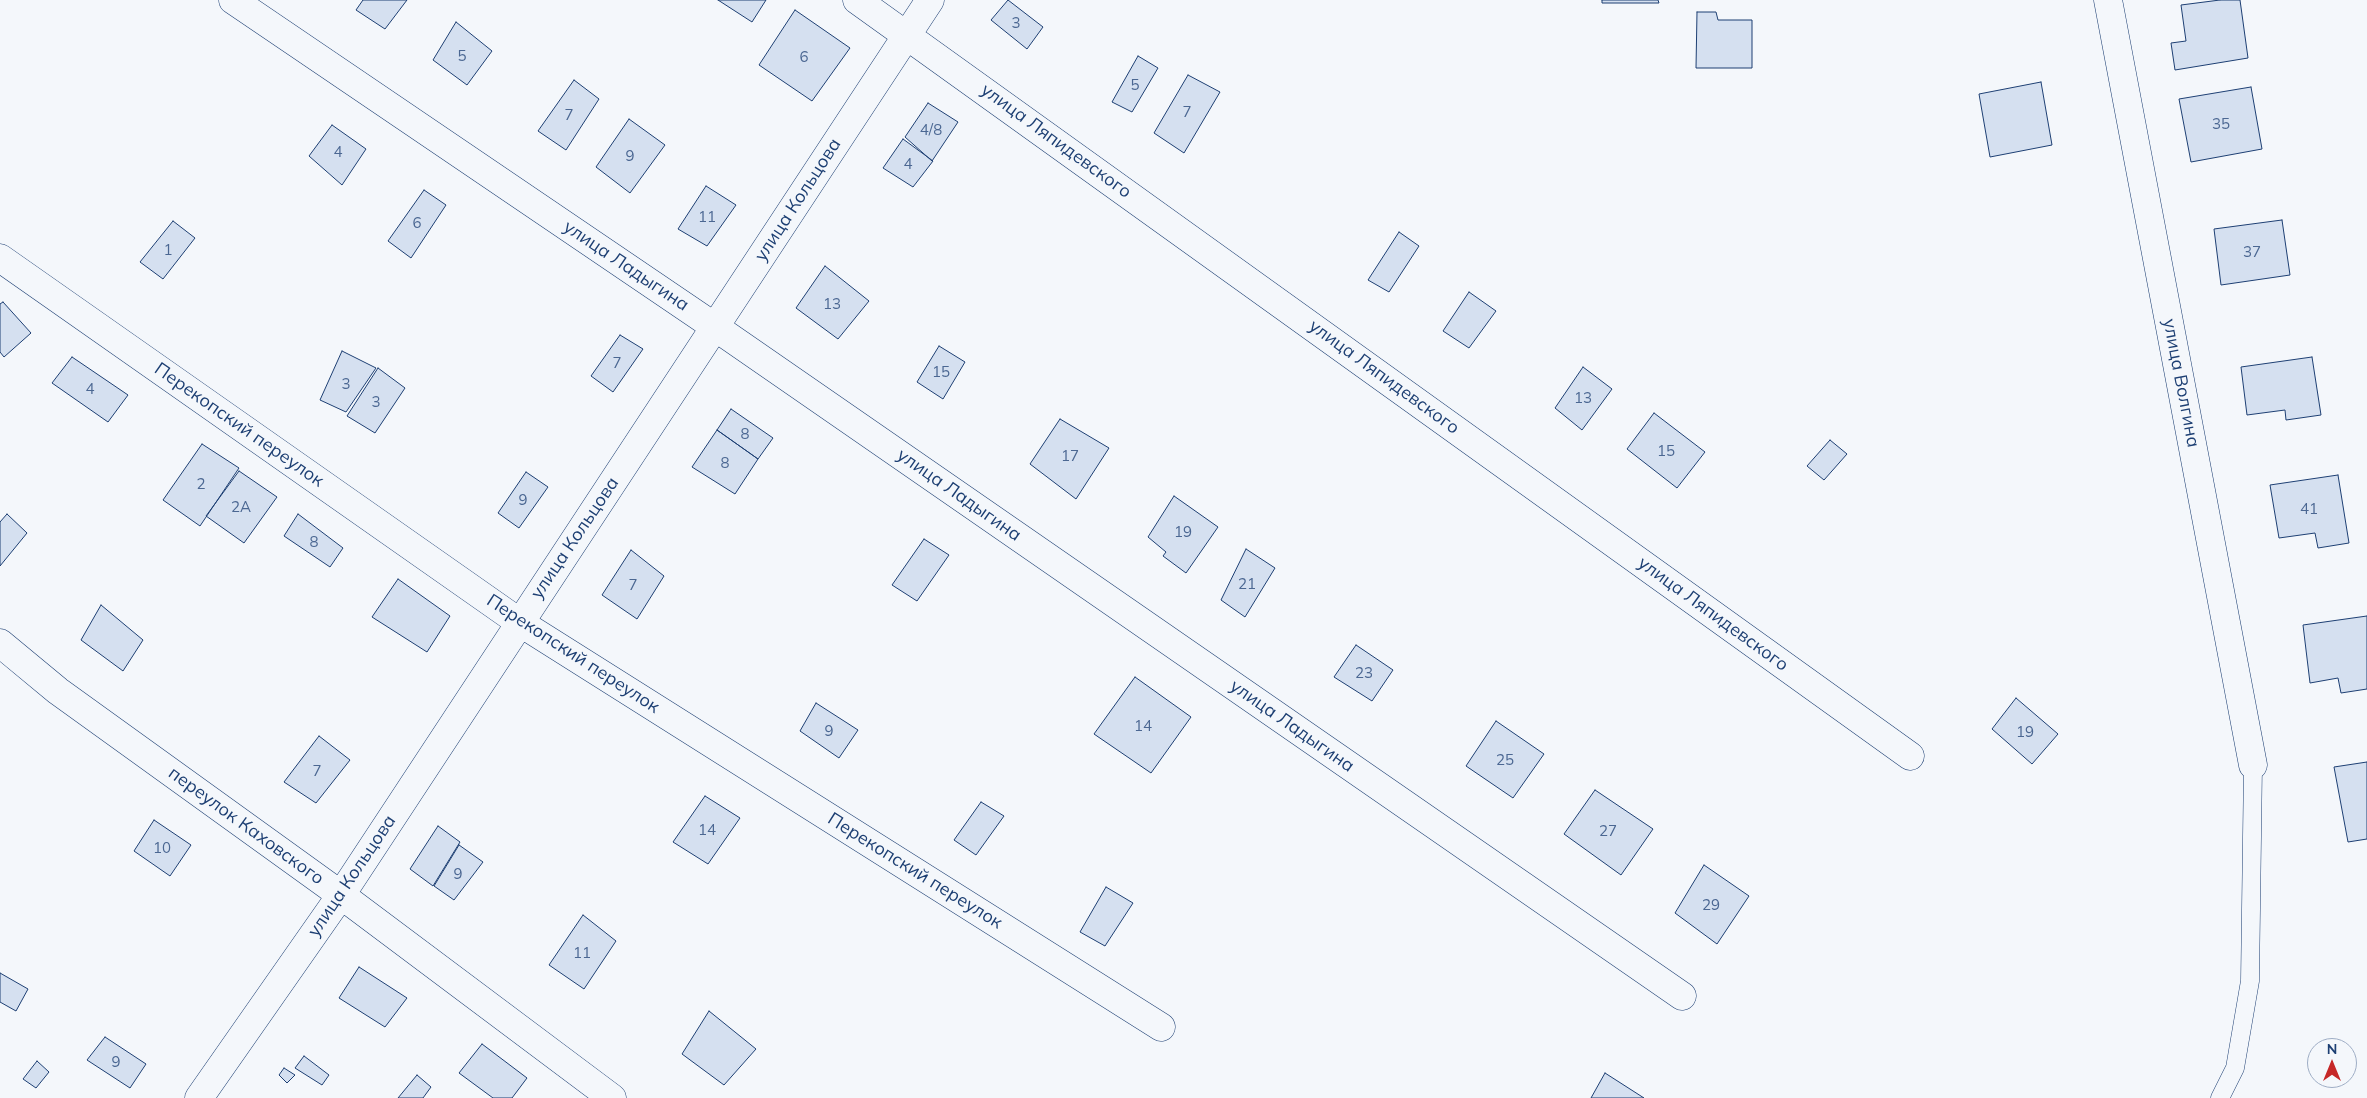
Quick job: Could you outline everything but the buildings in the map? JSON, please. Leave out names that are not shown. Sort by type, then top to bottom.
[{"type":"street","name":"улица Ладыгина","points":[[233,0],[715,327],[1682,996]]},
{"type":"street","name":"улица Ляпидевского","points":[[858,0],[908,34],[1910,756]]},
{"type":"street","name":"улица Кольцова","points":[[199,1098],[341,895],[930,0]]},
{"type":"street","name":"улица Волгина","points":[[2108,0],[2253,766]]},
{"type":"street","name":"Перекопский переулок","points":[[0,258],[519,622],[1161,1027]]},
{"type":"street","name":"переулок Каховского","points":[[0,643],[58,691],[341,895],[612,1098]]},
{"type":"lane","points":[[2220,1098],[2235,1068],[2250,981],[2253,766]]}]
